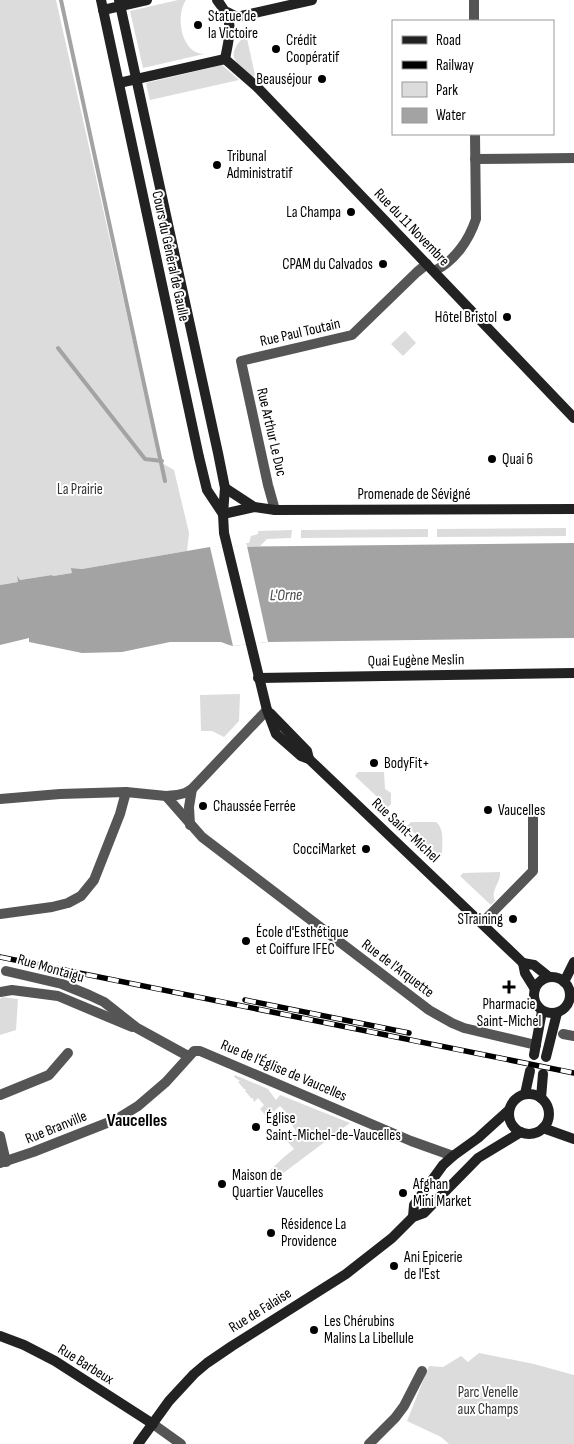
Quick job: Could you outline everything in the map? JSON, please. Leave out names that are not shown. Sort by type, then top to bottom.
[{"type":"main road","points":[[102,5],[147,0]]},
{"type":"main road","points":[[217,0],[227,12],[231,29]]},
{"type":"main road","points":[[227,12],[237,16],[312,0]]},
{"type":"main road","name":"Cours du Général de Gaulle","points":[[120,3],[225,488],[223,518]]},
{"type":"main road","name":"Cours du Général de Gaulle","points":[[102,5],[199,457],[207,490],[223,518]]},
{"type":"main road","points":[[119,83],[226,59],[231,29],[237,16]]},
{"type":"main road","name":"Rue du 11 Novembre","points":[[226,59],[257,87],[574,418]]},
{"type":"main road","name":"Promenade de Sévigné","points":[[225,488],[254,507],[275,510],[574,509]]},
{"type":"main road","name":"Promenade de Sévigné","points":[[223,518],[254,507]]},
{"type":"main road","name":"Rue Saint-Michel","points":[[223,518],[227,547],[249,644],[267,710],[307,751],[309,760],[523,962],[534,965],[549,977]]},
{"type":"main road","name":"Quai Eugène Meslin","points":[[258,678],[574,673]]},
{"type":"main road","name":"Rue Saint-Michel","points":[[523,962],[525,972],[534,989]]},
{"type":"main road","points":[[564,982],[574,962]]},
{"type":"main road","points":[[549,977],[554,977],[564,982],[568,986],[570,998],[565,1008],[557,1013],[549,1014],[542,1011],[535,1002],[534,989],[549,977]]},
{"type":"main road","points":[[534,1050],[542,1011]]},
{"type":"main road","points":[[546,1057],[557,1013]]},
{"type":"main road","points":[[525,1094],[530,1071]]},
{"type":"main road","points":[[541,1098],[543,1074]]},
{"type":"main road","points":[[525,1094],[541,1098],[545,1102],[549,1114],[543,1128],[530,1134],[521,1132],[512,1125],[509,1110],[514,1100],[525,1094]]},
{"type":"main road","name":"Rue de Falaise","points":[[413,1217],[414,1205],[434,1177],[453,1156],[478,1138],[509,1110]]},
{"type":"main road","points":[[543,1128],[574,1139]]},
{"type":"main road","name":"Rue de Falaise","points":[[138,1444],[179,1389],[207,1363],[346,1274],[392,1238],[413,1217],[424,1213],[478,1158],[521,1132]]},
{"type":"main road","name":"Rue Barbeux","points":[[0,1336],[24,1345],[54,1361],[153,1424]]},
{"type":"street","points":[[474,0],[474,20]]},
{"type":"street","name":"Rue Paul Toutain","points":[[241,361],[352,335],[417,272],[447,264],[472,232],[477,212],[475,135]]},
{"type":"street","points":[[475,159],[574,158]]},
{"type":"street","name":"Rue Arthur Le Duc","points":[[241,361],[275,510]]},
{"type":"street","points":[[0,799],[126,792],[166,796],[185,794],[192,789],[267,710]]},
{"type":"street","points":[[190,824],[192,789]]},
{"type":"street","points":[[0,914],[37,910],[68,903],[81,896],[94,880],[120,814],[126,792]]},
{"type":"street","name":"Rue de l'Arquette","points":[[166,796],[202,837],[429,1010],[464,1028],[534,1050]]},
{"type":"street","points":[[482,923],[533,871],[533,815]]},
{"type":"street","name":"Rue Montaigu","points":[[6,971],[62,984],[89,994],[104,1002],[137,1028],[188,1056]]},
{"type":"street","name":"Rue Montaigu","points":[[0,992],[12,990],[58,996],[137,1028]]},
{"type":"street","name":"Rue de l'Église de Vaucelles","points":[[188,1056],[194,1051],[207,1053],[403,1137],[453,1156]]},
{"type":"street","points":[[0,1095],[49,1075],[68,1053]]},
{"type":"street","name":"Rue Branville","points":[[3,1163],[117,1119],[138,1106],[166,1082],[188,1056]]},
{"type":"street","points":[[0,1136],[3,1163]]},
{"type":"street","points":[[369,1444],[395,1418],[404,1406],[422,1371]]},
{"type":"street","points":[[153,1424],[181,1444]]},
{"type":"green space","name":"La Prairie","points":[[0,0],[56,0],[160,462],[174,470],[189,533],[187,551],[82,569],[72,568],[72,573],[53,576],[20,580],[17,577],[18,582],[0,585]]},
{"type":"green space","points":[[178,0],[186,0],[181,15],[182,33],[185,41],[190,48],[204,54],[143,68],[130,11]]},
{"type":"green space","points":[[246,34],[255,75],[252,78],[236,62],[234,57],[236,47]]},
{"type":"green space","points":[[222,65],[239,80],[150,100],[146,83]]},
{"type":"green space","points":[[405,331],[416,343],[403,356],[391,344]]},
{"type":"green space","points":[[566,528],[566,536],[437,537],[437,529]]},
{"type":"green space","points":[[428,529],[428,537],[301,538],[301,530]]},
{"type":"green space","points":[[292,530],[291,538],[267,539],[260,546],[247,546],[246,543],[249,543],[251,536],[258,534],[258,531]]},
{"type":"green space","points":[[240,694],[239,721],[224,737],[212,731],[201,731],[200,695]]},
{"type":"green space","points":[[358,772],[384,772],[385,789],[391,793],[391,804],[388,807],[355,776]]},
{"type":"green space","points":[[411,822],[436,822],[439,825],[442,838],[442,856],[440,857],[407,826]]},
{"type":"green space","points":[[500,872],[494,893],[495,901],[491,905],[460,876],[463,873]]},
{"type":"green space","points":[[2,997],[18,999],[16,1030],[0,1035],[0,999]]},
{"type":"green space","points":[[235,1075],[268,1089],[276,1100],[280,1095],[350,1123],[274,1180],[263,1177],[294,1149],[287,1141],[298,1134],[292,1125],[296,1122],[280,1106],[267,1117],[260,1109],[264,1105],[258,1098],[254,1102],[254,1099],[245,1091],[246,1089],[238,1082],[240,1081],[234,1077]]},
{"type":"green space","name":"Parc Venelle aux Champs","points":[[479,1353],[534,1364],[574,1375],[574,1444],[449,1444],[441,1437],[407,1421],[429,1366],[443,1367],[461,1356],[468,1362]]},
{"type":"water","name":"L'Orne","points":[[574,543],[574,638],[268,642],[233,646],[221,642],[170,642],[122,652],[82,653],[29,642],[29,638],[0,645],[0,585],[18,582],[17,576],[20,580],[53,576],[72,573],[71,568],[82,569],[210,547]]},
{"type":"pier","points":[[247,546],[268,642],[233,646],[210,547]]},
{"type":"waterway","points":[[61,0],[165,481]]},
{"type":"waterway","points":[[58,348],[145,459],[162,461]]},
{"type":"tunnel","points":[[543,1074],[546,1057]]},
{"type":"railway","points":[[0,957],[574,1073]]},
{"type":"railway","points":[[245,1000],[409,1033]]},
{"type":"place","name":"Statue de la Victoire","points":[[198,25]]},
{"type":"place","name":"Crédit Coopératif","points":[[276,49]]},
{"type":"place","name":"Beauséjour","points":[[322,79]]},
{"type":"place","name":"Tribunal Administratif","points":[[217,165]]},
{"type":"place","name":"La Champa","points":[[351,212]]},
{"type":"place","name":"CPAM du Calvados","points":[[383,264]]},
{"type":"place","name":"Hôtel Bristol","points":[[507,317]]},
{"type":"place","name":"Quai 6","points":[[492,459]]},
{"type":"place","name":"BodyFit+","points":[[374,763]]},
{"type":"place","name":"Chaussée Ferrée","points":[[203,806]]},
{"type":"place","name":"Vaucelles","points":[[488,810]]},
{"type":"place","name":"CocciMarket","points":[[366,849]]},
{"type":"place","name":"STraining","points":[[513,919]]},
{"type":"place","name":"École d'Esthétique et Coiffure IFEC","points":[[246,941]]},
{"type":"place","name":"Pharmacie Saint-Michel","points":[[509,987]]},
{"type":"place","name":"Église Saint-Michel-de-Vaucelles","points":[[256,1127]]},
{"type":"place","name":"Maison de Quartier Vaucelles","points":[[222,1184]]},
{"type":"place","name":"Afghan Mini Market","points":[[403,1193]]},
{"type":"place","name":"Résidence La Providence","points":[[271,1233]]},
{"type":"place","name":"Ani Epicerie de l'Est","points":[[394,1266]]},
{"type":"place","name":"Les Chérubins Malins La Libellule","points":[[314,1330]]},
{"type":"district","name":"Vaucelles","points":[[137,1120]]}]
